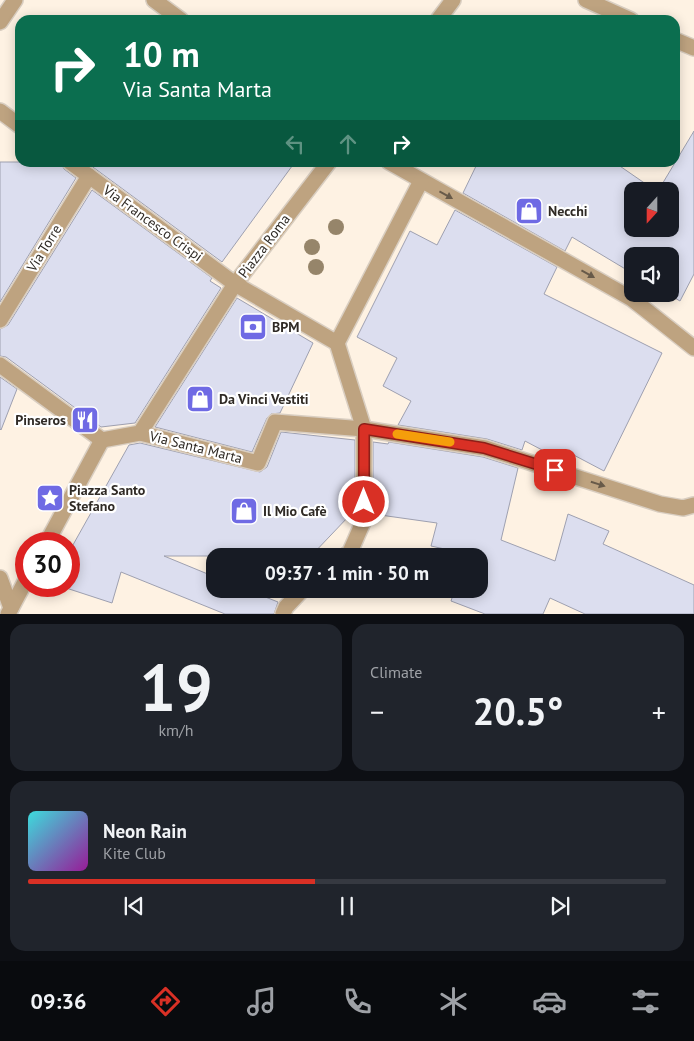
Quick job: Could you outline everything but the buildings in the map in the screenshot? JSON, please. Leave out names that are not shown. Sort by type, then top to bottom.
[{"type":"street","points":[[0,22],[15,0]]},
{"type":"street","points":[[154,0],[174,15]]},
{"type":"street","points":[[442,15],[454,0]]},
{"type":"street","points":[[586,0],[620,15]]},
{"type":"street","points":[[680,42],[694,48]]},
{"type":"street","points":[[0,111],[15,122]]},
{"type":"street","name":"Via Francesco Crispi","points":[[77,167],[235,284]]},
{"type":"street","name":"Piazza Roma","points":[[324,167],[235,284],[340,337]]},
{"type":"street","points":[[397,167],[632,299],[694,348]]},
{"type":"street","name":"Via Torre","points":[[0,320],[89,176]]},
{"type":"street","points":[[352,548],[364,520],[364,429],[340,337],[421,181]]},
{"type":"street","points":[[0,365],[102,440],[140,432],[235,284]]},
{"type":"street","name":"Via Santa Marta","points":[[140,432],[258,463],[275,422],[364,429],[484,448],[660,504],[688,507]]},
{"type":"street","points":[[52,532],[102,440]]},
{"type":"street","points":[[0,578],[10,611]]},
{"type":"street","points":[[10,611],[17,597]]},
{"type":"street","points":[[283,614],[286,607],[294,598]]},
{"type":"slow traffic","points":[[397,434],[450,442]]},
{"type":"place","name":"Necchi","points":[[529,211]]},
{"type":"place","name":"BPM","points":[[253,327]]},
{"type":"place","name":"Da Vinci Vestiti","points":[[200,399]]},
{"type":"place","name":"Pinseros","points":[[85,420]]},
{"type":"place","name":"Piazza Santo Stefano","points":[[50,498]]},
{"type":"place","name":"Il Mio Cafè","points":[[244,511]]},
{"type":"route","points":[[364,502],[364,429],[484,448],[555,470]]}]
